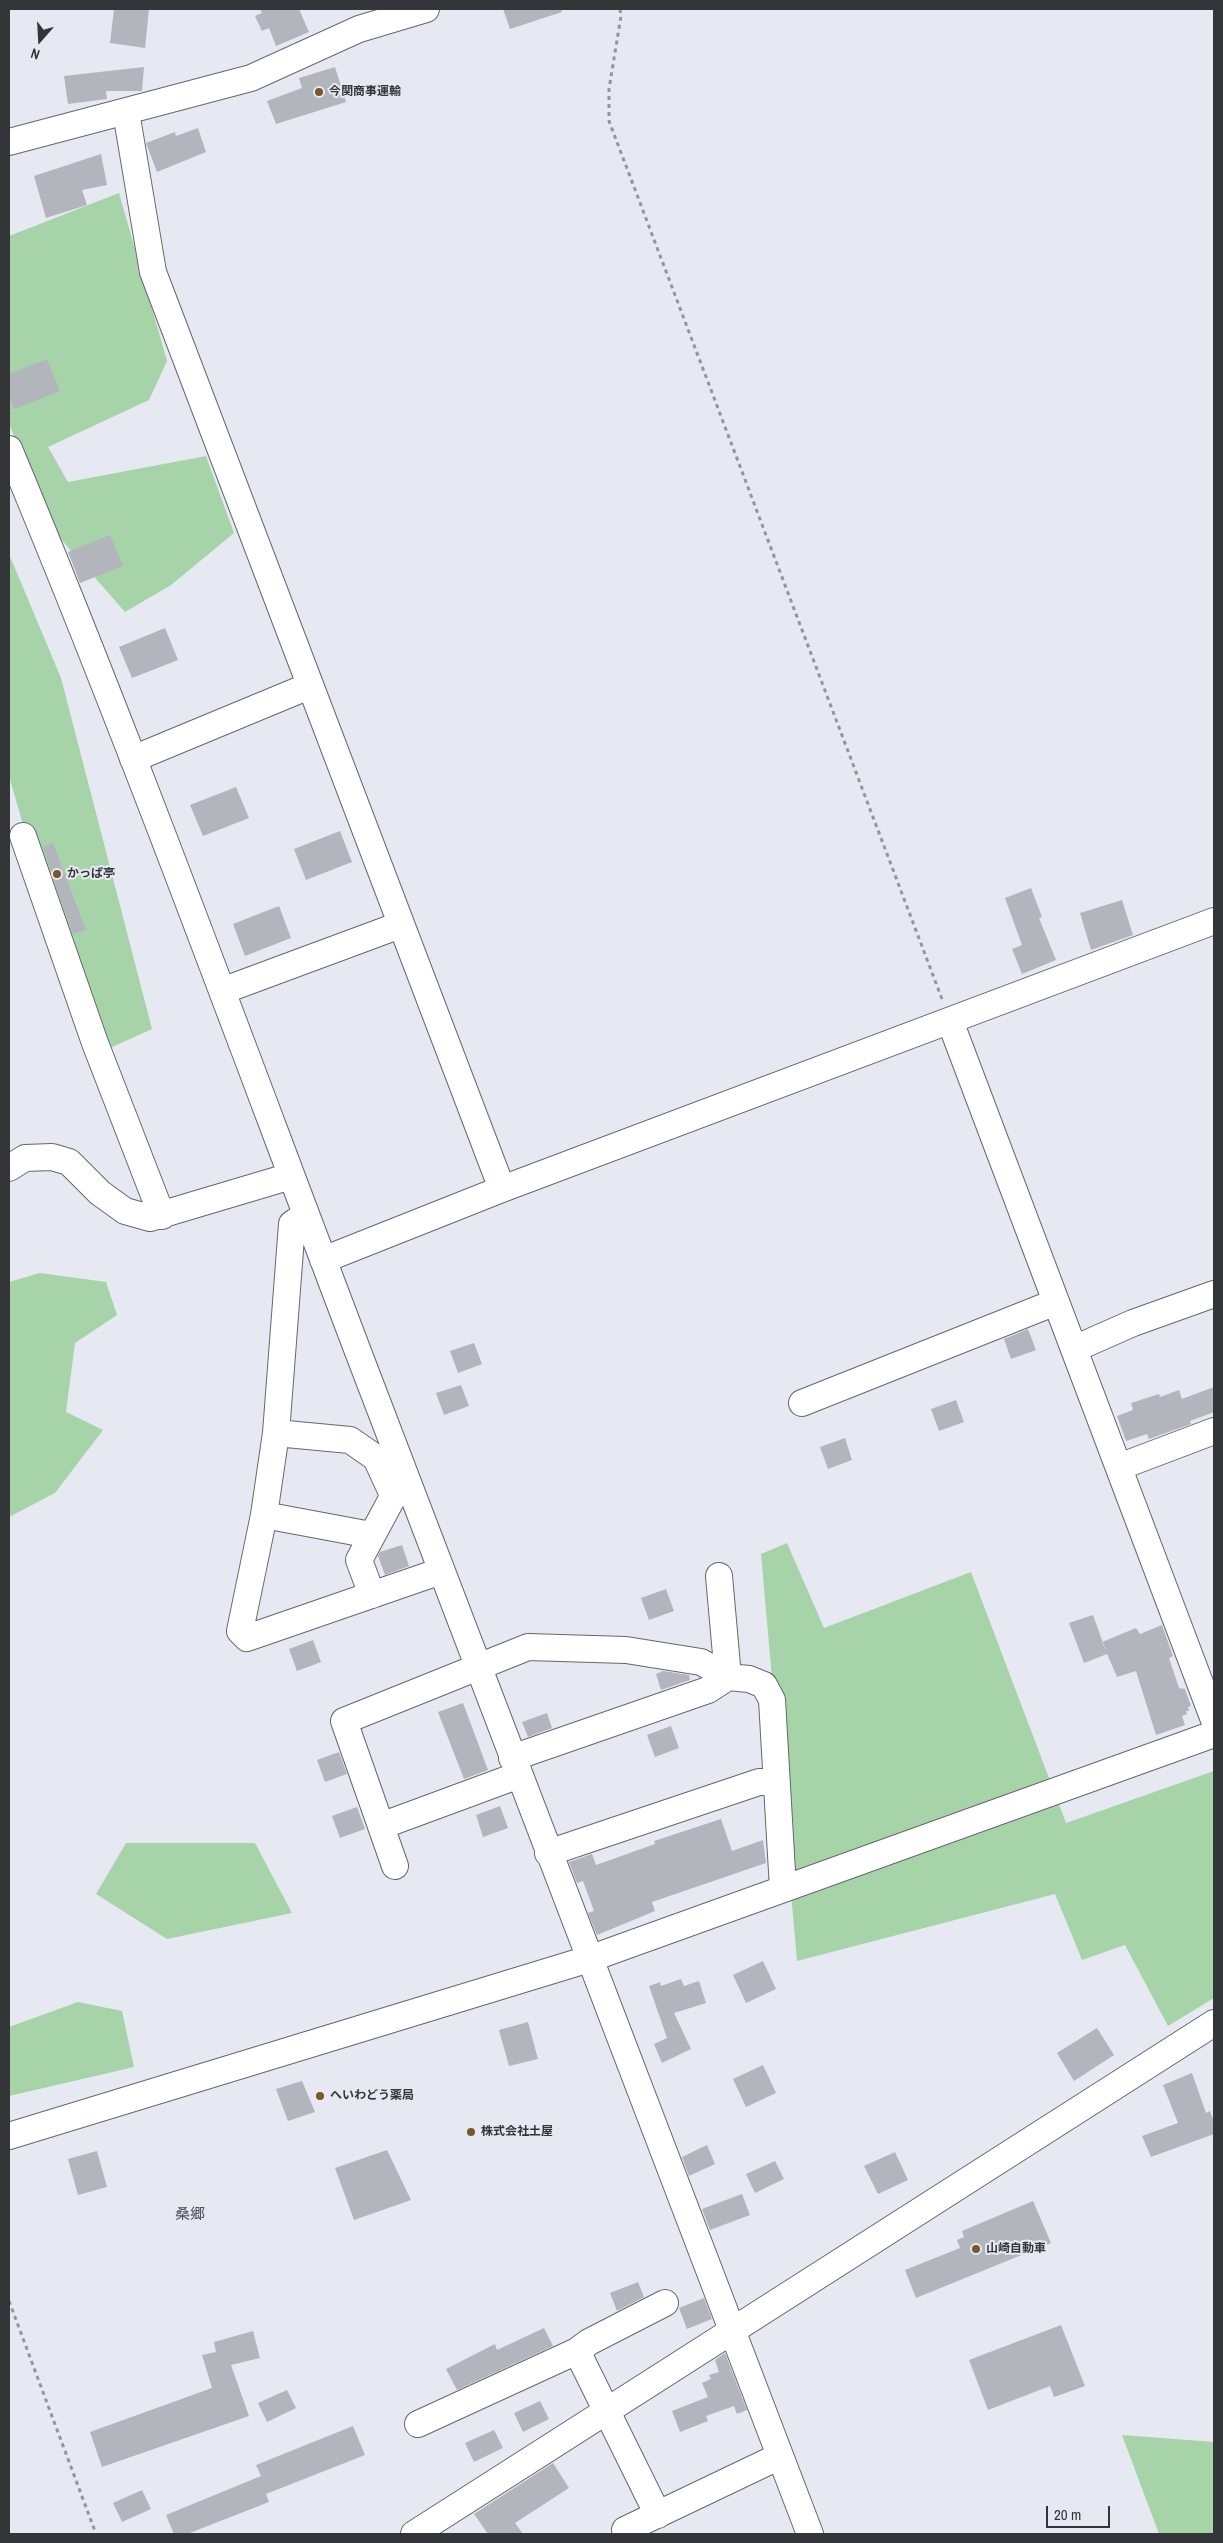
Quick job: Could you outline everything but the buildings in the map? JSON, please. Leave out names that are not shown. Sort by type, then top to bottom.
[{"type":"street","points":[[9,142],[251,78],[359,29],[426,9]]},
{"type":"street","points":[[126,112],[153,272],[502,1189]]},
{"type":"street","points":[[9,449],[60,571],[133,759],[306,1214],[399,1485],[441,1571],[810,2534]]},
{"type":"street","points":[[133,759],[309,686]]},
{"type":"street","points":[[23,836],[95,1043],[162,1216]]},
{"type":"street","points":[[323,1260],[502,1189],[1214,920]]},
{"type":"street","points":[[222,991],[400,925]]},
{"type":"street","points":[[950,1021],[1214,1720]]},
{"type":"street","points":[[9,1168],[25,1158],[52,1158],[69,1162],[100,1193],[125,1211],[150,1218],[162,1216],[291,1176]]},
{"type":"street","points":[[306,1214],[292,1224],[276,1433],[264,1515],[240,1631],[247,1638],[441,1571]]},
{"type":"street","points":[[1074,1350],[1133,1323],[1214,1294]]},
{"type":"street","points":[[802,1403],[1056,1302]]},
{"type":"street","points":[[1119,1467],[1214,1430]]},
{"type":"street","points":[[276,1433],[350,1440],[376,1458],[399,1485]]},
{"type":"street","points":[[372,1595],[359,1560],[399,1485]]},
{"type":"street","points":[[264,1515],[371,1535]]},
{"type":"street","points":[[719,1576],[728,1677]]},
{"type":"street","points":[[395,1866],[344,1721],[528,1647],[626,1650],[701,1662],[728,1677],[749,1679],[764,1685],[772,1700],[783,1889]]},
{"type":"street","points":[[382,1826],[516,1767],[708,1690],[728,1677]]},
{"type":"street","points":[[9,2136],[589,1959],[1214,1734]]},
{"type":"street","points":[[548,1853],[759,1782],[776,1782]]},
{"type":"street","points":[[414,2534],[1214,2023]]},
{"type":"street","points":[[418,2424],[577,2351],[589,2342],[666,2303]]},
{"type":"street","points":[[577,2351],[608,2410],[658,2515]]},
{"type":"street","points":[[624,2530],[780,2456]]},
{"type":"path","points":[[620,9],[621,16],[609,89],[609,121],[950,1021]]},
{"type":"path","points":[[9,2301],[96,2534]]},
{"type":"green space","points":[[119,193],[167,361],[149,400],[48,447],[68,482],[206,456],[234,533],[171,585],[125,612],[53,530],[9,424],[9,236]]},
{"type":"green space","points":[[9,554],[61,678],[152,1029],[90,1057],[9,776]]},
{"type":"green space","points":[[40,1273],[106,1282],[117,1315],[75,1343],[66,1412],[103,1430],[55,1493],[9,1517],[9,1282]]},
{"type":"green space","points":[[787,1543],[824,1628],[971,1572],[1066,1823],[1214,1771],[1214,1998],[1168,2026],[1125,1945],[1082,1960],[1055,1894],[797,1961],[761,1554]]},
{"type":"green space","points":[[126,1843],[255,1843],[292,1913],[167,1939],[96,1894]]},
{"type":"green space","points":[[78,2002],[122,2011],[134,2067],[9,2096],[9,2027]]},
{"type":"green space","points":[[1122,2435],[1214,2442],[1214,2534],[1159,2534]]},
{"type":"place","name":"今関商事運輸","points":[[319,92]]},
{"type":"place","name":"かっぱ亭","points":[[57,874]]},
{"type":"place","name":"へいわどう薬局","points":[[320,2096]]},
{"type":"place","name":"株式会社土屋","points":[[471,2132]]},
{"type":"place","name":"山崎自動車","points":[[976,2249]]},
{"type":"district","name":"桑郷","points":[[190,2215]]}]
